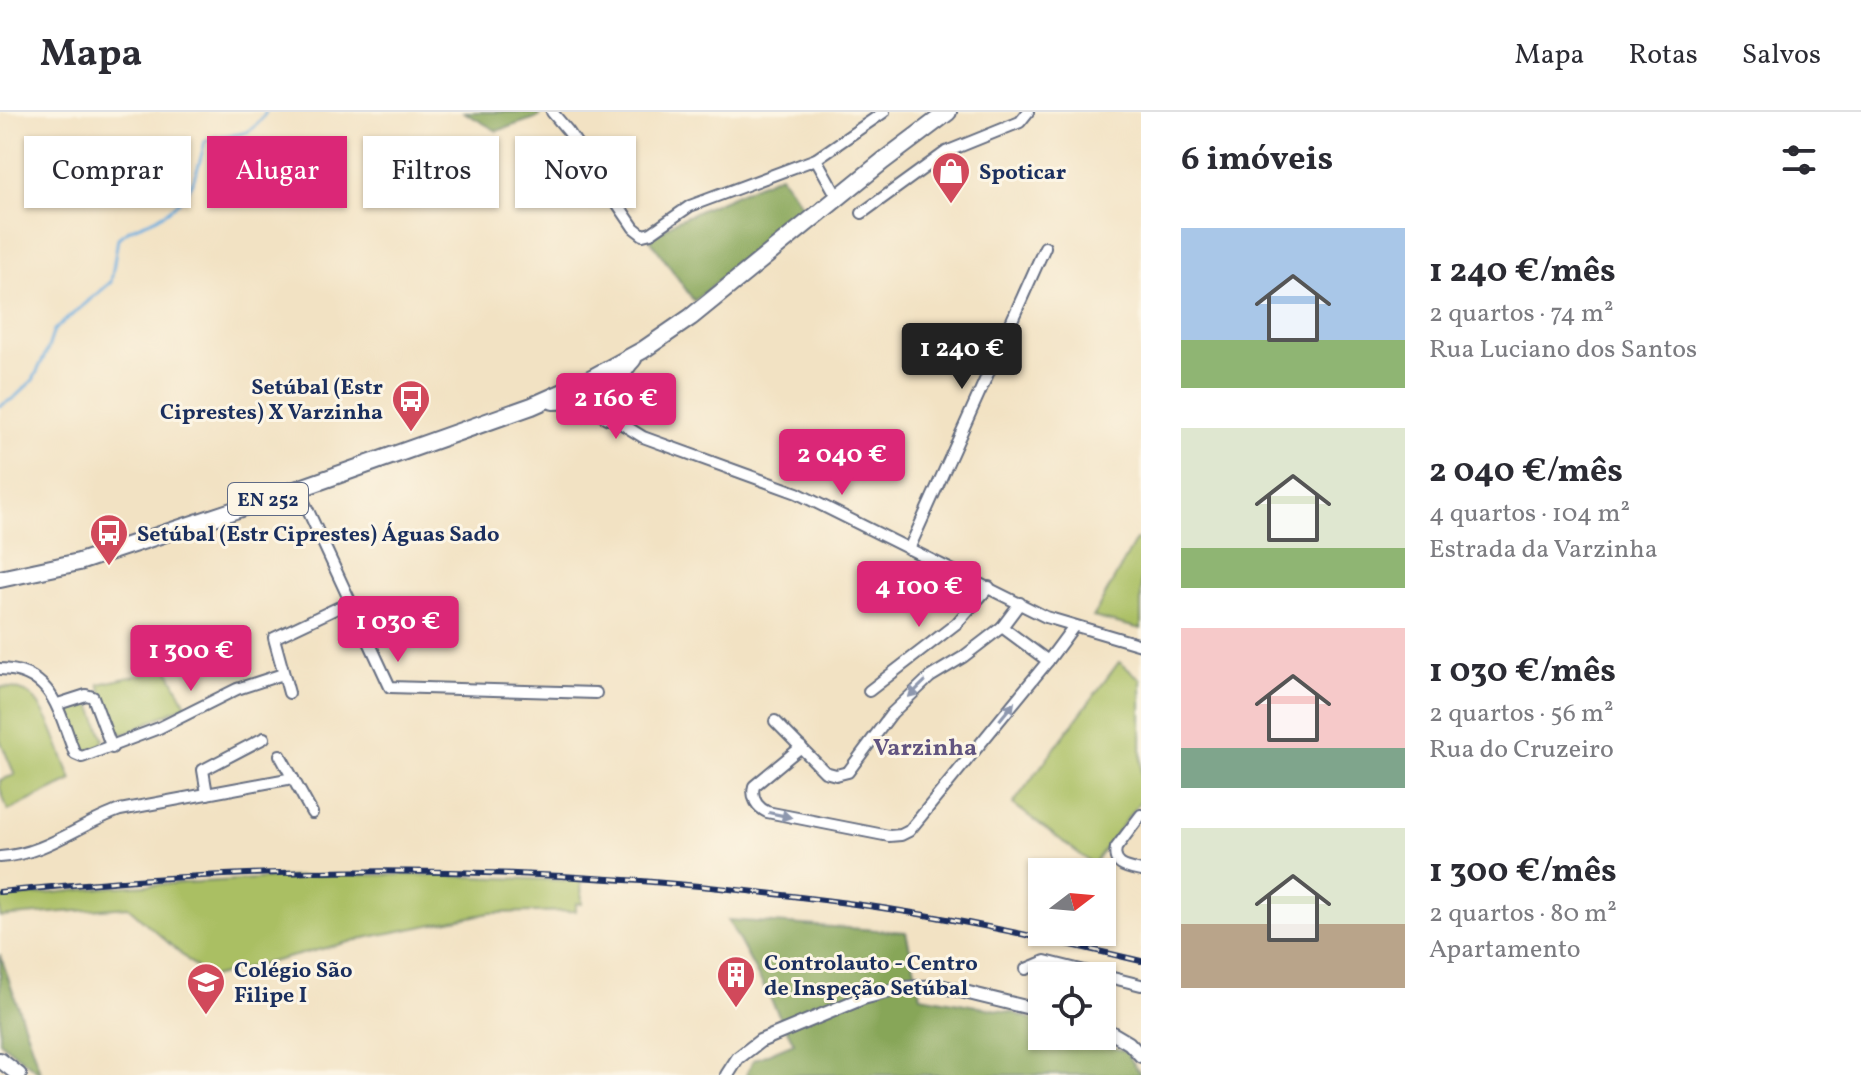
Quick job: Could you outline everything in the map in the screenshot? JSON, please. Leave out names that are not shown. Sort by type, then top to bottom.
[{"type":"main road","name":"EN 252","points":[[0,579],[79,562],[298,489],[532,406],[592,378],[643,350],[691,317],[948,112]]},
{"type":"main road","points":[[532,406],[574,399],[614,414],[619,382],[625,367],[643,350]]},
{"type":"main road","points":[[0,1060],[19,1075]]},
{"type":"street","points":[[552,112],[634,228],[643,235],[651,233],[690,206],[816,159],[884,112]]},
{"type":"street","points":[[862,213],[946,152],[1020,122],[1028,112]]},
{"type":"street","points":[[816,159],[838,198]]},
{"type":"street","points":[[909,549],[1045,247]]},
{"type":"street","points":[[592,378],[599,401],[643,437],[797,493],[1020,603],[1074,626],[1141,645]]},
{"type":"street","points":[[298,489],[390,687],[596,693]]},
{"type":"street","points":[[869,691],[957,623],[989,587]]},
{"type":"street","points":[[289,693],[274,643],[276,635],[350,602]]},
{"type":"street","points":[[775,721],[825,772],[836,775],[848,772],[892,713],[930,677],[1002,627],[1020,603]]},
{"type":"street","points":[[801,747],[754,786],[754,798],[760,809],[889,836],[901,835],[909,831],[1074,626]]},
{"type":"street","points":[[1002,627],[1048,661]]},
{"type":"street","points":[[0,669],[34,678],[58,704],[76,755],[84,757],[159,728],[237,689],[283,674]]},
{"type":"street","points":[[58,704],[86,695],[95,698],[112,748]]},
{"type":"street","points":[[207,794],[203,770],[264,738]]},
{"type":"street","points":[[280,755],[312,813]]},
{"type":"street","points":[[0,857],[36,851],[120,810],[293,778]]},
{"type":"street","points":[[1141,815],[1114,854],[1118,863],[1141,871]]},
{"type":"street","points":[[1026,969],[1045,961],[1141,985]]},
{"type":"street","points":[[727,1075],[738,1058],[760,1041],[863,998],[902,988],[940,986],[1028,1008]]},
{"type":"street","points":[[1116,1034],[1141,1056]]},
{"type":"green space","points":[[464,112],[540,112],[539,117],[497,131]]},
{"type":"green space","points":[[780,175],[804,208],[694,301],[650,239],[676,221]]},
{"type":"green space","points":[[1136,540],[1141,540],[1141,629],[1093,617]]},
{"type":"green space","points":[[1119,662],[1141,679],[1141,800],[1098,858],[1085,858],[1013,804]]},
{"type":"green space","points":[[168,669],[186,705],[124,734],[118,733],[99,684]]},
{"type":"green space","points":[[0,687],[23,691],[37,703],[49,723],[72,780],[8,811],[0,780],[15,775],[0,740]]},
{"type":"green space","points":[[85,701],[91,704],[104,739],[101,746],[85,752],[76,746],[65,711],[69,706]]},
{"type":"green space","points":[[327,875],[581,881],[582,904],[576,903],[576,911],[490,913],[369,937],[208,978],[128,907],[0,917],[0,898],[112,887]]},
{"type":"green space","points":[[728,920],[906,932],[921,996],[1028,1018],[1028,1050],[1116,1049],[1126,1052],[1141,1075],[746,1075],[753,1060],[794,1043]]},
{"type":"green space","points":[[0,954],[41,1074],[0,1042]]},
{"type":"waterway","points":[[0,406],[33,380],[54,330],[111,282],[118,238],[157,218],[185,194],[195,176],[205,141],[246,132],[266,112]]},
{"type":"railway","points":[[0,892],[104,882],[312,872],[416,871],[624,880],[728,889],[910,912],[1141,961]]},
{"type":"place","name":"Spoticar","points":[[951,205]]},
{"type":"place","name":"Setúbal (Estr Ciprestes) X Varzinha","points":[[411,433]]},
{"type":"place","name":"Setúbal (Estr Ciprestes) Águas Sado","points":[[109,567]]},
{"type":"place","name":"Controlauto - Centro de Inspeção Setúbal","points":[[736,1009]]},
{"type":"place","name":"Colégio São Filipe I","points":[[206,1016]]},
{"type":"district","name":"Varzinha","points":[[925,747]]}]
